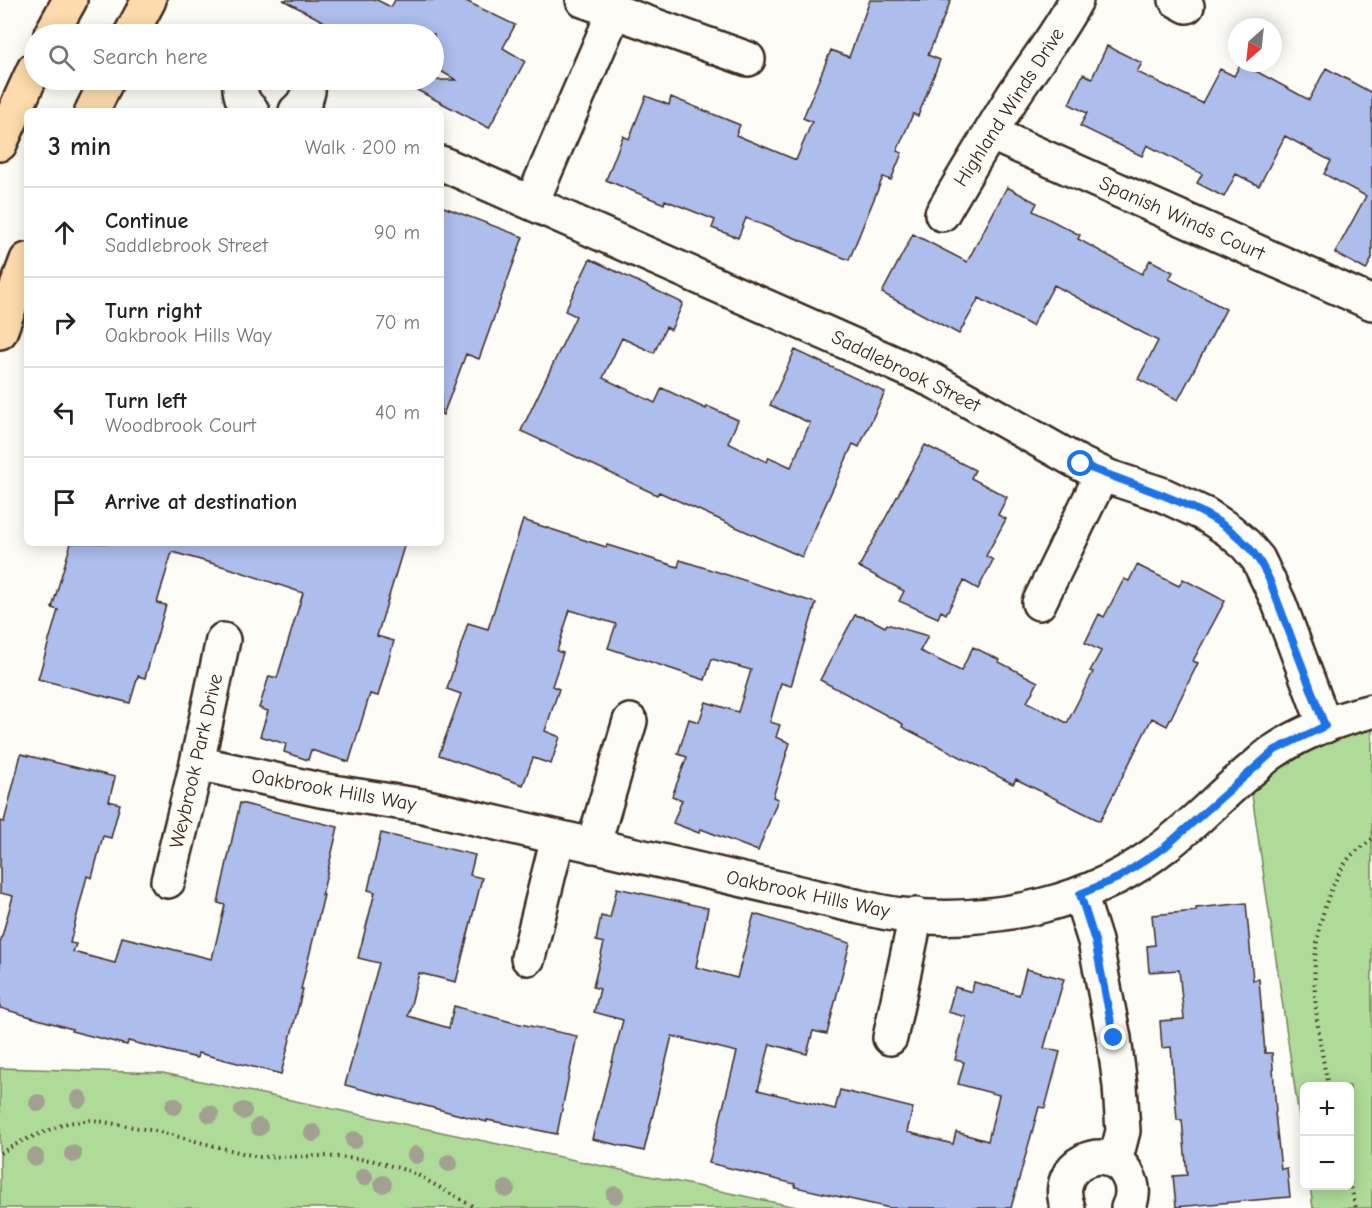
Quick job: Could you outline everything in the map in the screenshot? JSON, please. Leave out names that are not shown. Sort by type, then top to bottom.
[{"type":"main road","points":[[57,24],[70,0]]},
{"type":"main road","points":[[136,24],[149,0]]},
{"type":"main road","points":[[0,144],[24,90]]},
{"type":"main road","points":[[93,108],[102,90]]},
{"type":"main road","points":[[0,332],[24,268]]},
{"type":"street","points":[[583,0],[748,59]]},
{"type":"street","name":"Highland Winds Drive","points":[[942,214],[968,168],[1056,35],[1076,0]]},
{"type":"street","points":[[532,202],[614,12]]},
{"type":"street","points":[[240,90],[242,98],[250,108]]},
{"type":"street","name":"Spanish Winds Court","points":[[992,134],[1372,303]]},
{"type":"street","name":"Saddlebrook Street","points":[[444,164],[934,381],[979,405],[1045,446],[1102,474],[1161,494],[1206,515],[1246,545],[1258,559],[1269,579],[1325,726]]},
{"type":"street","points":[[1039,603],[1102,474]]},
{"type":"street","name":"Weybrook Park Drive","points":[[168,881],[197,763],[223,640]]},
{"type":"street","name":"Oakbrook Hills Way","points":[[197,763],[320,790],[423,806],[900,915],[946,917],[998,914],[1047,905],[1118,878],[1165,847],[1275,750],[1347,717],[1372,711]]},
{"type":"street","points":[[593,846],[630,721]]},
{"type":"street","points":[[528,958],[558,837]]},
{"type":"street","points":[[1080,894],[1102,974],[1116,1057],[1123,1131],[1115,1162]]},
{"type":"street","points":[[890,1038],[916,915]]},
{"type":"street","points":[[1068,1208],[1064,1188],[1067,1177],[1083,1161],[1094,1158],[1105,1158],[1124,1169],[1130,1179],[1132,1190],[1128,1208]]},
{"type":"path","points":[[1327,1082],[1317,1021],[1316,940],[1325,906],[1335,881],[1349,857],[1372,839]]},
{"type":"path","points":[[0,1153],[22,1141],[67,1123],[93,1120],[156,1131],[258,1157],[325,1156],[371,1160],[412,1172],[476,1208]]},
{"type":"path","points":[[1352,1190],[1356,1208]]},
{"type":"green space","points":[[1372,726],[1372,1208],[1313,1208],[1311,1190],[1354,1190],[1354,1082],[1300,1082],[1300,1124],[1251,788],[1294,760],[1356,731]]},
{"type":"green space","points":[[0,1068],[163,1073],[801,1208],[0,1208]]},
{"type":"building","points":[[283,0],[377,0],[391,7],[395,0],[464,0],[515,25],[503,48],[525,61],[489,128],[417,90],[444,90],[444,80],[456,80],[444,73],[444,24],[328,24]]},
{"type":"building","points":[[870,0],[951,0],[928,55],[940,60],[918,116],[913,114],[897,151],[902,153],[891,180],[883,177],[849,260],[746,218],[738,238],[712,228],[715,220],[665,200],[664,204],[606,180],[623,136],[629,139],[646,96],[669,105],[671,97],[740,125],[736,135],[796,160],[812,122],[803,118],[831,50],[849,57]]},
{"type":"building","points":[[1107,46],[1142,63],[1137,72],[1202,103],[1220,69],[1234,76],[1236,72],[1258,72],[1309,100],[1326,68],[1372,93],[1372,258],[1366,270],[1335,253],[1366,196],[1324,174],[1331,161],[1285,136],[1259,186],[1236,174],[1224,197],[1197,183],[1202,174],[1147,145],[1142,156],[1080,126],[1087,113],[1069,104],[1083,74],[1092,78]]},
{"type":"building","points":[[1007,187],[1037,203],[1033,211],[1080,235],[1078,239],[1142,274],[1150,260],[1173,272],[1169,279],[1226,309],[1178,400],[1138,379],[1158,341],[1054,285],[1032,326],[979,298],[959,334],[882,293],[913,234],[967,262]]},
{"type":"building","points":[[444,207],[523,237],[479,359],[466,354],[444,412]]},
{"type":"building","points":[[590,259],[683,303],[671,330],[666,327],[654,353],[622,338],[603,378],[655,403],[662,388],[706,409],[707,406],[738,420],[728,443],[767,462],[769,457],[791,467],[810,423],[770,405],[795,350],[885,392],[859,447],[853,444],[802,557],[659,492],[657,495],[521,431],[576,316],[565,311]]},
{"type":"building","points":[[925,445],[975,470],[971,478],[1007,497],[998,515],[1006,519],[986,556],[993,560],[978,589],[964,581],[946,614],[941,611],[938,618],[899,601],[904,591],[859,567]]},
{"type":"building","points":[[523,520],[678,567],[680,560],[816,603],[791,686],[781,683],[770,722],[780,725],[776,737],[790,743],[773,797],[778,799],[758,851],[701,829],[699,833],[673,823],[682,800],[672,796],[687,757],[678,754],[689,719],[699,722],[706,702],[738,712],[751,670],[712,659],[705,680],[608,648],[616,624],[570,610],[557,651],[563,653],[552,686],[559,689],[545,731],[560,737],[551,764],[533,758],[523,785],[439,755],[461,694],[447,689],[468,623],[488,629]]},
{"type":"building","points":[[70,546],[404,546],[377,636],[394,641],[378,696],[370,694],[349,762],[311,750],[308,760],[284,752],[286,744],[260,736],[268,711],[259,708],[269,676],[277,678],[303,593],[172,552],[157,603],[166,605],[145,678],[138,676],[130,703],[38,679],[58,610],[52,608]]},
{"type":"building","points":[[1137,565],[1179,586],[1183,579],[1225,601],[1193,661],[1198,663],[1167,726],[1152,718],[1100,821],[1016,779],[1013,784],[902,727],[903,724],[820,680],[855,615],[870,619],[885,627],[887,624],[928,636],[920,651],[961,671],[973,647],[1000,660],[999,662],[1038,682],[1027,702],[1067,723],[1101,651],[1085,643],[1099,614],[1104,617],[1124,579],[1129,581]]},
{"type":"building","points":[[21,754],[115,777],[109,801],[120,804],[111,838],[103,836],[92,878],[87,876],[70,943],[76,944],[73,952],[115,963],[122,937],[212,959],[225,905],[218,903],[240,803],[338,827],[301,989],[303,989],[281,1074],[198,1053],[197,1058],[128,1041],[127,1045],[71,1031],[72,1029],[0,1008],[0,943],[13,896],[0,893],[0,821],[4,822]]},
{"type":"building","points":[[381,833],[475,855],[470,875],[482,878],[456,982],[419,973],[408,1016],[449,1028],[454,1006],[511,1022],[577,1036],[557,1134],[487,1120],[487,1122],[345,1085],[379,963],[358,958],[375,892],[368,890]]},
{"type":"building","points":[[617,888],[708,908],[696,967],[737,978],[754,914],[850,943],[827,1034],[813,1031],[807,1054],[770,1044],[758,1090],[835,1109],[840,1090],[913,1108],[907,1132],[953,1144],[956,1132],[988,1141],[999,1095],[958,1084],[964,1062],[955,1060],[966,1017],[948,1012],[955,987],[972,992],[974,982],[1019,995],[1026,969],[1064,979],[1044,1048],[1060,1052],[1045,1108],[1039,1107],[1011,1208],[890,1208],[795,1187],[795,1184],[709,1163],[737,1052],[672,1036],[644,1151],[592,1139],[623,1020],[594,1012],[600,989],[593,987],[604,943],[596,941],[601,916],[610,918]]},
{"type":"building","points":[[1246,903],[1253,980],[1259,979],[1265,1053],[1272,1053],[1281,1169],[1287,1168],[1290,1197],[1176,1207],[1173,1176],[1187,1175],[1182,1120],[1177,1120],[1171,1047],[1162,1048],[1160,1021],[1184,1019],[1179,970],[1149,972],[1147,946],[1155,945],[1152,915]]},
{"type":"route","points":[[1081,464],[1109,477],[1161,494],[1206,515],[1246,545],[1258,559],[1269,579],[1325,726],[1275,750],[1165,847],[1118,878],[1080,894],[1095,941],[1114,1038]]}]
